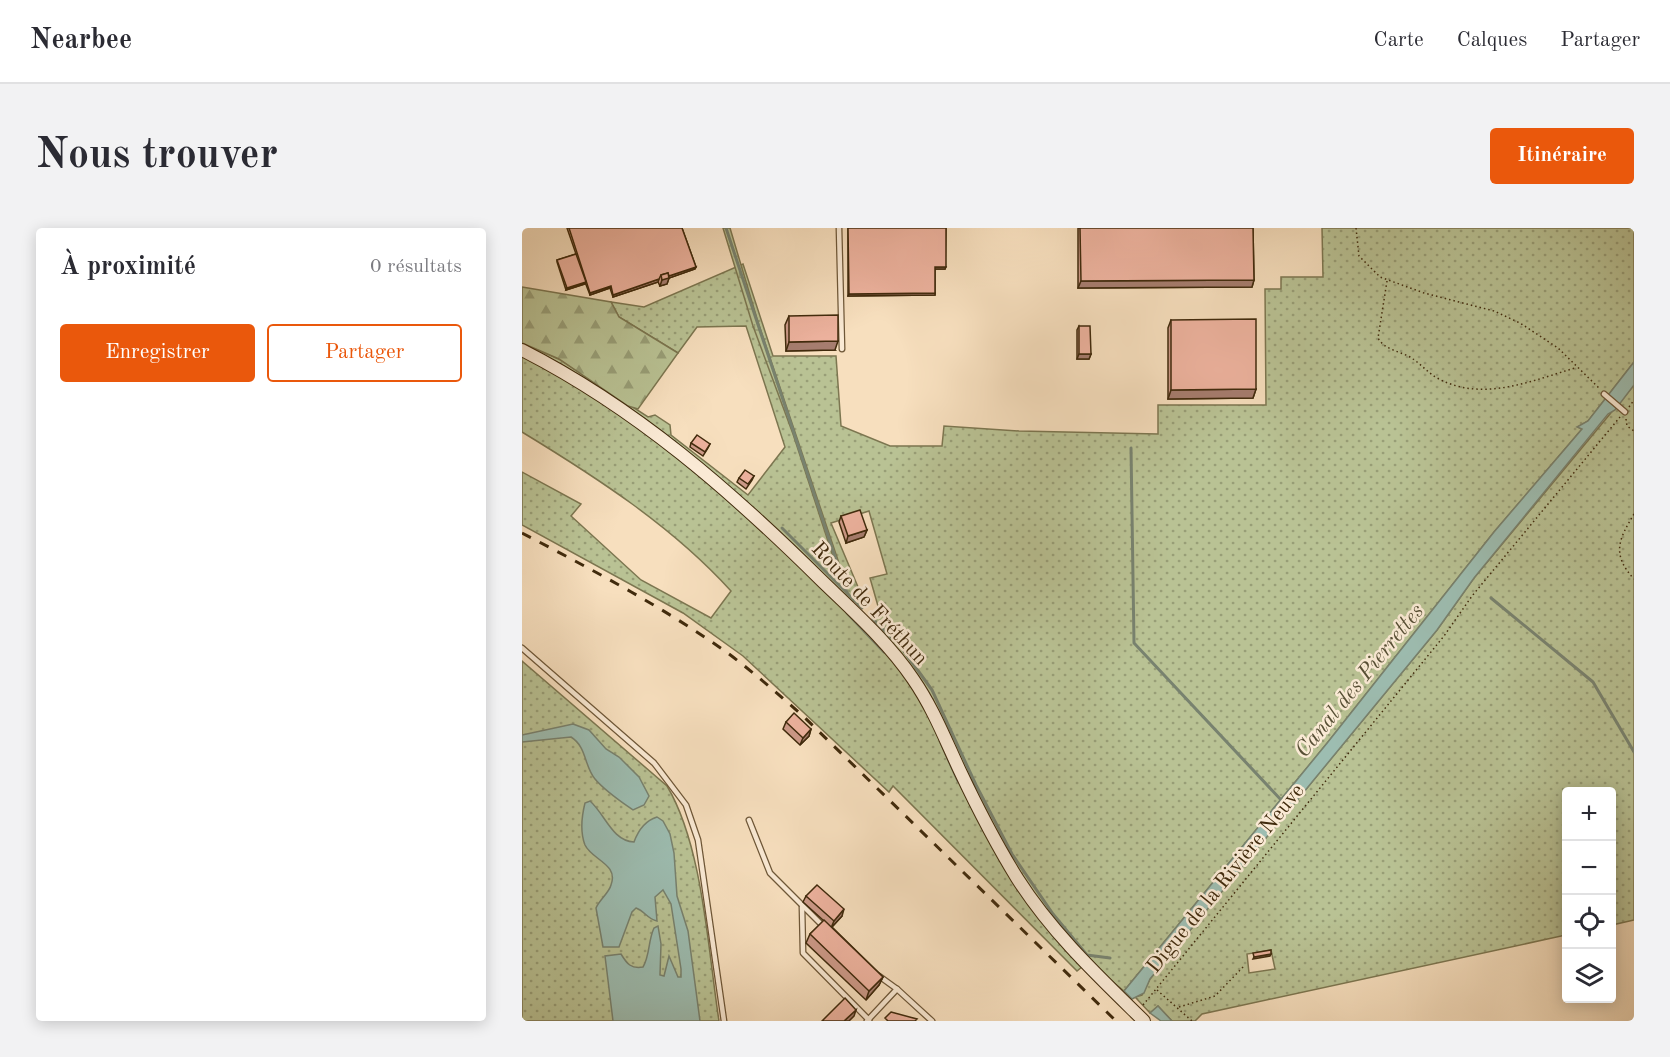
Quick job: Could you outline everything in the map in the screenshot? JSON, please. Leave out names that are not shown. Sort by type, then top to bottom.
[{"type":"street","name":"Route de Fréthun","points":[[522,350],[609,400],[710,476],[799,558],[885,644],[908,671],[925,697],[976,804],[1020,883],[1063,941],[1136,1014]]},
{"type":"lane","points":[[839,228],[842,349]]},
{"type":"lane","points":[[1604,394],[1625,412]]},
{"type":"lane","points":[[522,648],[654,763],[686,805],[698,840],[724,1021]]},
{"type":"lane","points":[[749,820],[770,873],[828,931]]},
{"type":"lane","points":[[802,907],[803,953],[868,1020],[897,989]]},
{"type":"lane","points":[[871,972],[897,989],[932,1021]]},
{"type":"path","points":[[1356,228],[1359,255],[1370,269],[1387,281],[1503,315],[1541,334],[1604,394]]},
{"type":"path","points":[[1387,281],[1378,338],[1386,348],[1415,360],[1438,379],[1463,389],[1484,389],[1506,387],[1576,367]]},
{"type":"path","name":"Digue de la Rivière Neuve","points":[[1136,1014],[1443,636],[1485,580],[1634,400]]},
{"type":"path","points":[[1625,412],[1627,426],[1634,431]]},
{"type":"path","points":[[1634,514],[1620,538],[1619,552],[1634,579]]},
{"type":"path","points":[[1179,1007],[1215,996],[1245,965]]},
{"type":"path","points":[[1157,990],[1179,1007],[1192,1021]]},
{"type":"green space","points":[[723,228],[730,228],[758,322],[847,587],[842,584],[793,434],[753,326]]},
{"type":"green space","points":[[1322,228],[1634,228],[1634,362],[1588,421],[1578,427],[1582,429],[1494,532],[1328,742],[1124,991],[1088,962],[1077,971],[893,786],[889,792],[743,656],[683,613],[522,525],[522,472],[581,504],[571,516],[641,580],[711,618],[731,591],[684,545],[632,504],[522,432],[522,343],[559,359],[648,417],[655,415],[670,425],[671,435],[748,495],[785,447],[746,326],[697,327],[678,353],[619,317],[611,302],[644,307],[743,264],[773,356],[836,356],[841,426],[890,446],[942,446],[944,426],[1019,431],[1158,434],[1158,405],[1266,405],[1265,289],[1281,289],[1281,277],[1323,277]],"holes":[[[869,511],[887,574],[870,578],[878,606],[874,626],[852,602],[861,594],[831,523]]]},
{"type":"green space","points":[[522,287],[611,302],[619,317],[678,353],[638,409],[628,406],[559,359],[522,343]]},
{"type":"green space","points":[[1634,385],[1634,920],[1616,924],[1616,787],[1562,787],[1562,936],[1202,1014],[1195,1021],[1172,1021],[1158,1006],[1150,1013],[1135,997],[1142,995],[1150,979],[1437,630],[1474,578]],"holes":[[[1271,950],[1275,969],[1249,973],[1247,954]]]},
{"type":"green space","points":[[522,661],[667,786],[689,838],[696,868],[719,1021],[522,1021]]},
{"type":"shaded area","points":[[1634,362],[1634,385],[1615,410],[1608,414],[1474,578],[1437,630],[1150,979],[1144,993],[1132,999],[1124,991],[1328,742],[1494,532],[1582,429],[1577,427],[1588,421]]},
{"type":"shaded area","points":[[573,724],[589,730],[606,749],[619,757],[639,777],[649,796],[644,805],[633,810],[603,788],[591,774],[580,746],[571,737],[522,742],[522,735]]},
{"type":"shaded area","points":[[590,801],[614,832],[626,840],[634,842],[642,827],[657,817],[663,821],[670,834],[674,853],[677,896],[688,931],[700,1021],[613,1021],[605,956],[621,954],[630,965],[643,967],[652,933],[658,926],[661,944],[660,975],[664,976],[669,956],[678,977],[681,977],[681,969],[671,904],[663,890],[655,897],[657,921],[636,908],[632,912],[619,947],[603,947],[596,908],[610,888],[612,878],[608,867],[588,850],[583,840],[583,813],[585,803]]},
{"type":"shaded area","points":[[1158,1006],[1172,1021],[1161,1021],[1150,1013]]},
{"type":"building","points":[[569,228],[682,228],[696,267],[669,276],[668,273],[661,275],[659,279],[613,295],[611,286],[590,293]]},
{"type":"building","points":[[848,228],[946,228],[946,267],[935,267],[935,293],[849,294]]},
{"type":"building","points":[[1080,228],[1253,228],[1254,280],[1081,281]]},
{"type":"building","points":[[576,254],[586,282],[567,288],[557,260]]},
{"type":"building","points":[[668,273],[669,278],[662,280],[661,275]]},
{"type":"building","points":[[838,315],[838,341],[789,342],[789,316]]},
{"type":"building","points":[[1256,319],[1256,389],[1171,390],[1171,320]]},
{"type":"building","points":[[1079,326],[1090,326],[1091,354],[1079,354]]},
{"type":"building","points":[[697,435],[710,444],[705,452],[691,443]]},
{"type":"building","points":[[745,470],[754,476],[748,484],[739,478]]},
{"type":"building","points":[[860,510],[867,530],[848,536],[841,516]]},
{"type":"building","points":[[794,713],[811,729],[803,738],[786,722]]},
{"type":"building","points":[[817,885],[844,909],[834,921],[806,896]]},
{"type":"building","points":[[824,920],[883,977],[869,991],[810,934]]},
{"type":"building","points":[[1271,950],[1271,954],[1254,957],[1253,953]]},
{"type":"building","points":[[845,998],[856,1010],[844,1021],[822,1021]]},
{"type":"building","points":[[891,1012],[917,1019],[915,1021],[888,1021],[885,1018]]},
{"type":"waterway","points":[[726,228],[847,593]]},
{"type":"waterway","points":[[1131,448],[1134,643],[1283,802]]},
{"type":"waterway","points":[[782,528],[862,608]]},
{"type":"waterway","points":[[1491,598],[1593,682],[1634,752]]},
{"type":"waterway","points":[[847,613],[884,652]]},
{"type":"waterway","points":[[873,619],[901,647],[932,690],[976,785],[1012,854],[1053,914],[1087,955],[1110,958]]},
{"type":"waterway","points":[[941,743],[958,781]]},
{"type":"railway","points":[[522,533],[651,603],[725,651],[755,674],[803,716],[1116,1021]]},
{"type":"water label","name":"Canal des Pierrettes","points":[[1360,681]]}]
